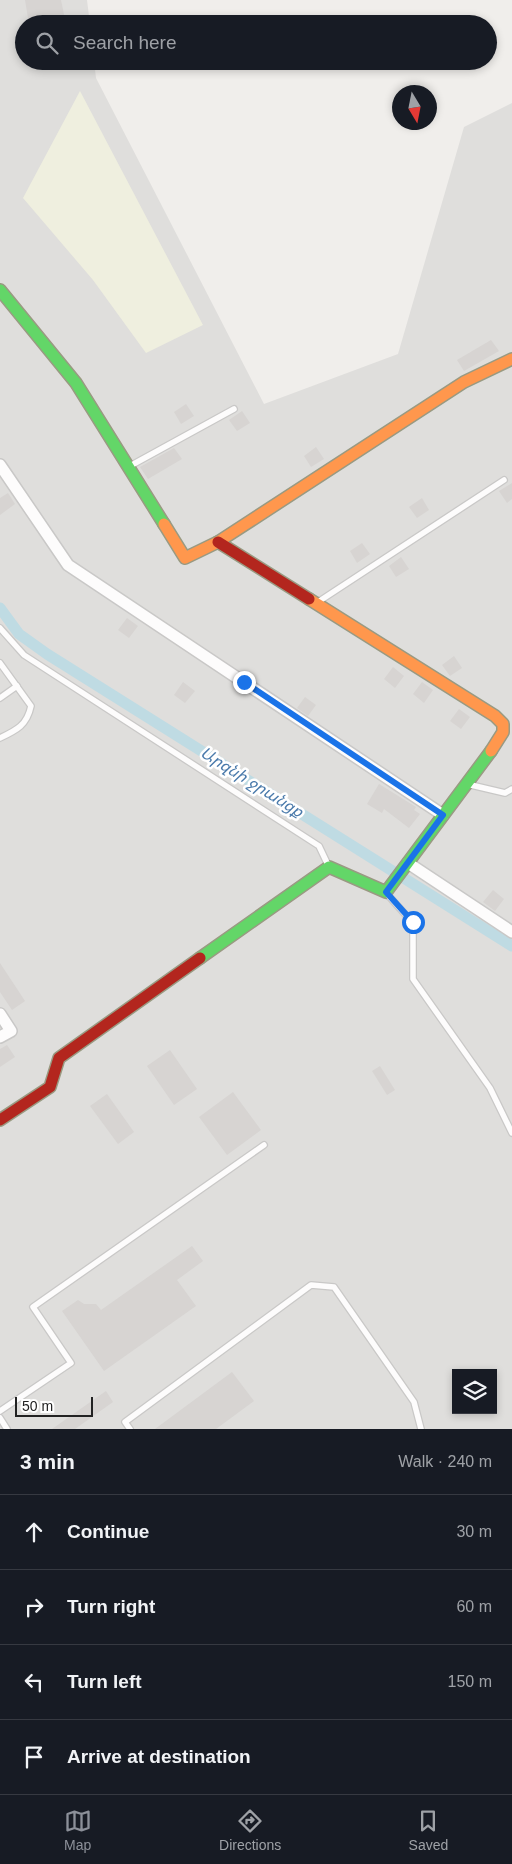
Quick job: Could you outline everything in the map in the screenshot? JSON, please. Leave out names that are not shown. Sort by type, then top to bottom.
[{"type":"street","points":[[0,290],[76,383],[185,558],[218,542],[464,382],[512,359]]},
{"type":"street","points":[[0,465],[68,565],[443,815]]},
{"type":"street","points":[[0,1120],[50,1087],[59,1058],[329,867],[386,892],[468,784],[503,732],[503,724],[495,716],[218,542]]},
{"type":"street","points":[[405,866],[512,932]]},
{"type":"street","points":[[0,1014],[11,1031],[0,1037]]},
{"type":"lane","points":[[128,467],[234,409]]},
{"type":"lane","points":[[316,604],[504,480]]},
{"type":"lane","points":[[0,628],[24,655],[319,846],[329,867]]},
{"type":"lane","points":[[0,663],[30,706],[28,719],[16,730],[0,738]]},
{"type":"lane","points":[[0,698],[17,686]]},
{"type":"lane","points":[[468,784],[505,793],[512,789]]},
{"type":"lane","points":[[386,892],[413,922],[413,980],[490,1088],[512,1133]]},
{"type":"lane","points":[[0,1411],[71,1363],[33,1307],[264,1146]]},
{"type":"lane","points":[[130,1429],[125,1422],[311,1285],[334,1287],[414,1402],[421,1429]]},
{"type":"lane","points":[[0,1418],[7,1429]]},
{"type":"shaded area","points":[[0,0],[87,0],[89,15],[15,15],[15,70],[95,70],[96,78],[264,404],[398,354],[464,127],[512,103],[512,1429],[0,1429]]},
{"type":"green space","points":[[80,91],[203,325],[146,353],[93,280],[23,198]]},
{"type":"building","points":[[25,0],[61,0],[64,15],[28,15]]},
{"type":"building","points":[[491,340],[499,351],[464,371],[457,360]]},
{"type":"building","points":[[186,404],[194,416],[181,424],[174,412]]},
{"type":"building","points":[[242,411],[250,423],[237,431],[229,420]]},
{"type":"building","points":[[316,447],[324,459],[311,467],[304,456]]},
{"type":"building","points":[[174,448],[182,459],[148,479],[140,467]]},
{"type":"building","points":[[512,483],[512,499],[507,503],[499,491]]},
{"type":"building","points":[[8,493],[15,504],[0,515],[0,498]]},
{"type":"building","points":[[422,498],[429,510],[417,518],[409,507]]},
{"type":"building","points":[[362,543],[370,554],[357,563],[350,551]]},
{"type":"building","points":[[401,557],[409,569],[396,577],[389,566]]},
{"type":"building","points":[[127,618],[138,626],[129,638],[118,630]]},
{"type":"building","points":[[454,656],[462,668],[450,676],[442,665]]},
{"type":"building","points":[[393,667],[404,676],[395,688],[384,679]]},
{"type":"building","points":[[183,682],[195,691],[185,703],[174,695]]},
{"type":"building","points":[[422,682],[433,690],[424,703],[413,694]]},
{"type":"building","points":[[305,697],[316,705],[308,716],[297,708]]},
{"type":"building","points":[[459,709],[470,717],[461,729],[450,721]]},
{"type":"building","points":[[379,784],[416,807],[414,810],[420,814],[409,828],[384,809],[382,813],[367,804]]},
{"type":"building","points":[[493,890],[504,899],[495,911],[483,902]]},
{"type":"building","points":[[0,963],[25,1001],[12,1010],[0,992]]},
{"type":"building","points":[[7,1045],[15,1057],[0,1067],[0,1049]]},
{"type":"building","points":[[170,1050],[197,1089],[174,1105],[147,1066]]},
{"type":"building","points":[[380,1066],[395,1090],[387,1095],[372,1071]]},
{"type":"building","points":[[233,1092],[261,1130],[227,1155],[199,1117]]},
{"type":"building","points":[[107,1094],[134,1132],[118,1144],[90,1106]]},
{"type":"building","points":[[192,1246],[203,1261],[177,1280],[196,1306],[104,1371],[62,1311],[78,1300],[84,1304],[96,1304],[101,1310]]},
{"type":"building","points":[[232,1372],[254,1401],[216,1429],[155,1429]]},
{"type":"building","points":[[106,1391],[113,1402],[75,1429],[52,1429]]},
{"type":"waterway","name":"Արզնի ջրանցք","points":[[0,608],[19,634],[47,654],[512,946]]},
{"type":"traffic: fast","points":[[0,290],[76,383],[164,524]]},
{"type":"traffic: fast","points":[[200,958],[329,867],[386,892],[491,751]]},
{"type":"traffic: slow","points":[[164,524],[185,558],[218,542],[464,382],[512,359]]},
{"type":"traffic: slow","points":[[309,599],[495,716],[503,724],[503,732],[491,751]]},
{"type":"traffic: jam","points":[[218,542],[309,599]]},
{"type":"traffic: jam","points":[[0,1120],[50,1087],[59,1058],[200,958]]},
{"type":"route","points":[[244,682],[443,815],[386,892],[413,922]]}]
